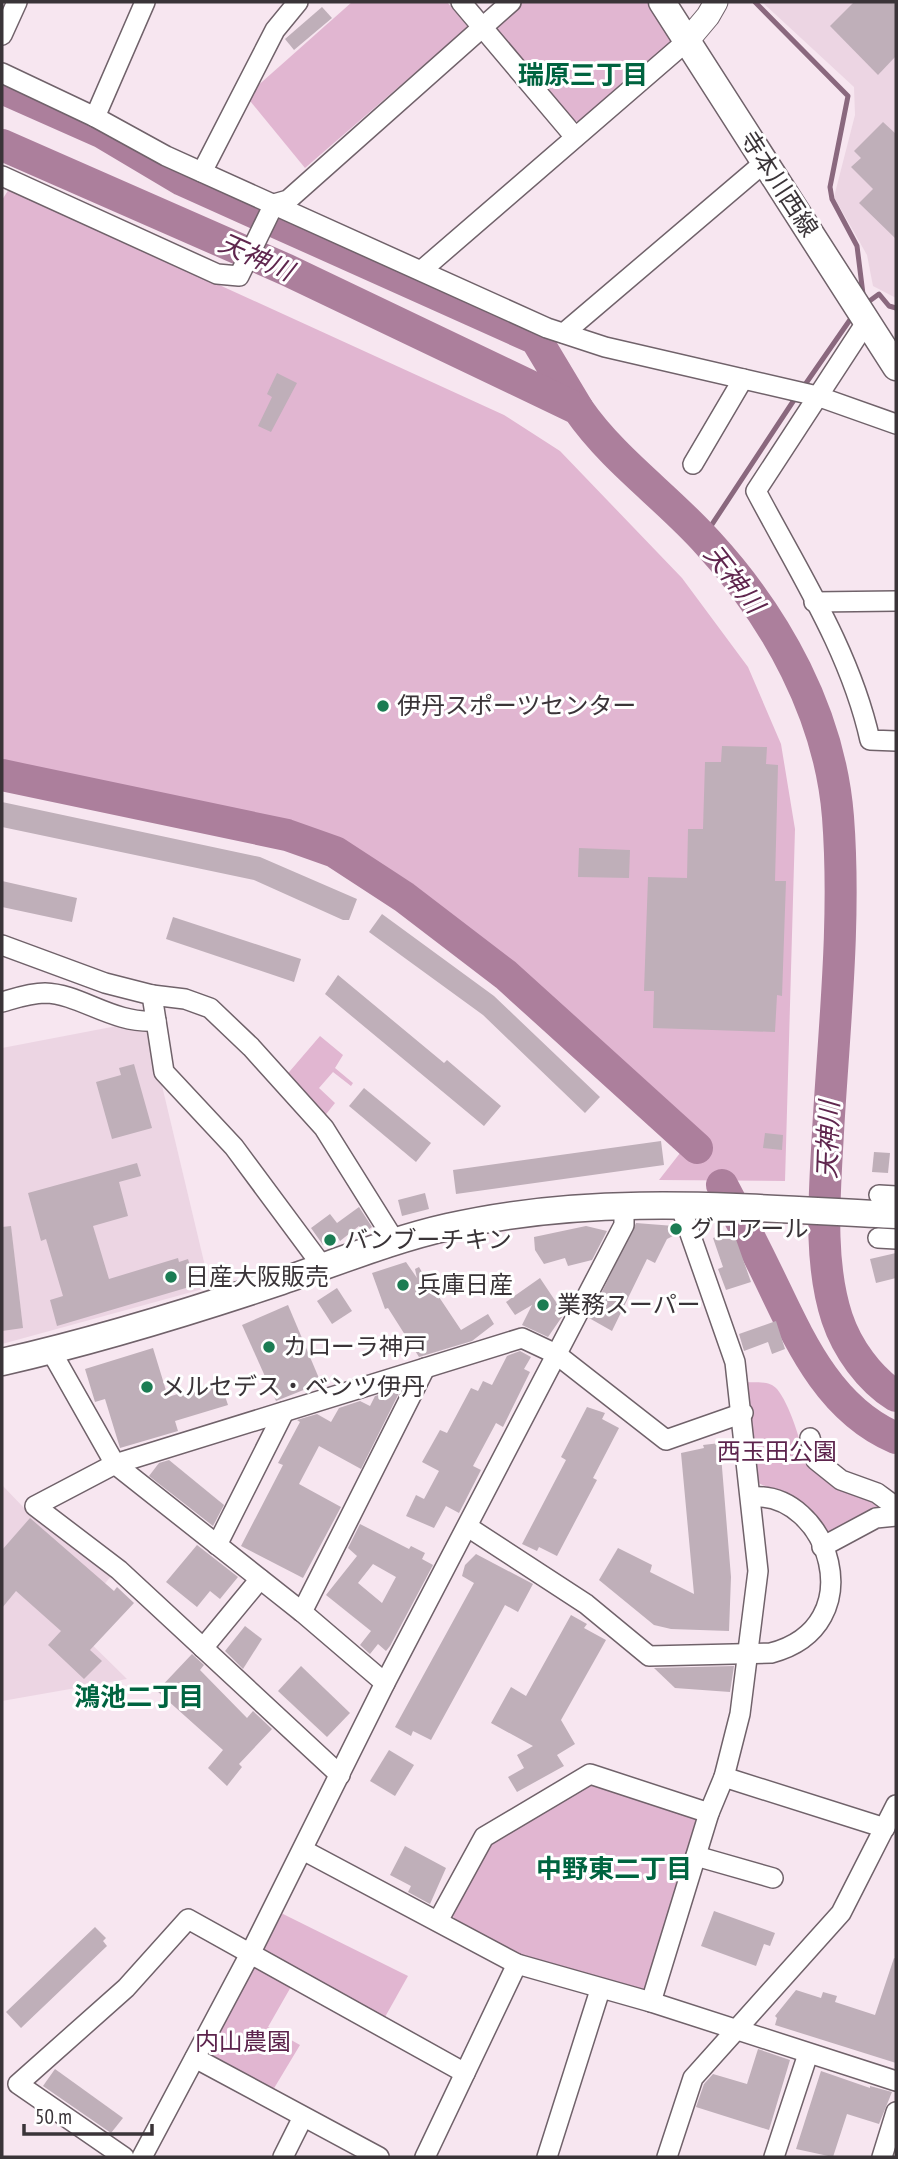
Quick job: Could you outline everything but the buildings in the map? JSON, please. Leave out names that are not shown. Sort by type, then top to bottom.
[{"type":"main road","name":"寺本川西線","points":[[662,2],[896,367]]},
{"type":"main road","points":[[2,1363],[165,1320],[447,1227],[531,1212],[624,1204],[896,1215]]},
{"type":"street","points":[[2,35],[17,2]]},
{"type":"street","points":[[95,117],[145,2]]},
{"type":"street","points":[[202,172],[275,30],[298,2]]},
{"type":"street","points":[[461,2],[575,137]]},
{"type":"street","points":[[2,176],[217,274],[239,276],[274,204],[288,200],[511,2]]},
{"type":"street","points":[[422,270],[687,41],[716,2]]},
{"type":"street","points":[[2,73],[202,172],[564,333],[604,346],[817,396],[896,424]]},
{"type":"street","points":[[564,333],[765,162]]},
{"type":"street","points":[[865,317],[756,491],[848,667],[862,704],[870,740],[896,741]]},
{"type":"street","points":[[693,464],[743,379]]},
{"type":"street","points":[[814,602],[896,601]]},
{"type":"street","points":[[2,945],[105,983],[152,995],[185,999],[210,1008],[234,1029],[324,1128],[396,1243]]},
{"type":"street","points":[[2,1002],[47,993],[117,1017],[139,1022],[156,1021]]},
{"type":"street","points":[[152,995],[164,1072],[234,1147],[323,1267]]},
{"type":"street","points":[[142,2157],[251,1953],[385,1683],[624,1225],[624,1204]]},
{"type":"street","points":[[651,2002],[709,1813],[724,1777],[740,1714],[750,1655],[758,1571],[743,1413],[735,1362],[680,1205]]},
{"type":"street","points":[[340,1775],[119,1570],[35,1506],[115,1464],[522,1338],[556,1354],[666,1440],[743,1413]]},
{"type":"street","points":[[51,1351],[115,1464],[302,1612],[385,1683]]},
{"type":"street","points":[[302,1612],[425,1368]]},
{"type":"street","points":[[217,1545],[284,1412]]},
{"type":"street","points":[[810,1438],[816,1460],[841,1480],[877,1493],[896,1507]]},
{"type":"street","points":[[468,1527],[586,1604],[649,1656],[750,1655],[785,1649],[811,1634],[826,1611],[831,1585],[816,1530],[797,1513],[763,1496],[751,1497]]},
{"type":"street","points":[[822,1546],[876,1518],[896,1516]]},
{"type":"street","points":[[203,1648],[260,1579]]},
{"type":"street","points":[[438,1921],[484,1837],[590,1774],[709,1813]]},
{"type":"street","points":[[724,1777],[885,1828]]},
{"type":"street","points":[[667,2157],[693,2078],[841,1913],[896,1805]]},
{"type":"street","points":[[303,1850],[517,1964],[600,1990],[651,2002],[734,2031],[896,2081]]},
{"type":"street","points":[[696,1856],[773,1878]]},
{"type":"street","points":[[124,2157],[18,2084],[126,1987],[188,1919],[465,2073]]},
{"type":"street","points":[[425,2157],[517,1964]]},
{"type":"street","points":[[547,2157],[600,1990]]},
{"type":"street","points":[[774,2157],[808,2054]]},
{"type":"street","points":[[195,2057],[379,2157]]},
{"type":"street","points":[[882,2157],[896,2112]]},
{"type":"street","points":[[283,2157],[303,2117]]},
{"type":"shaded area","points":[[762,2],[896,2],[896,298],[873,286],[867,255],[834,197],[855,115],[854,87]]},
{"type":"shaded area","points":[[122,1025],[148,1027],[210,1287],[2,1344],[2,1048]]},
{"type":"shaded area","points":[[2,1485],[25,1509],[112,1575],[71,1624],[127,1679],[2,1701]]},
{"type":"green space","points":[[352,2],[447,2],[468,27],[305,168],[246,96]]},
{"type":"green space","points":[[523,2],[658,2],[673,26],[672,45],[582,121],[573,121],[496,33],[499,22]]},
{"type":"green space","name":"伊丹スポーツセンター","points":[[9,189],[504,415],[560,451],[682,578],[748,667],[781,744],[795,829],[785,1181],[659,1180],[698,1130],[542,987],[410,882],[343,840],[291,821],[2,761],[2,200]]},
{"type":"green space","points":[[320,1036],[343,1055],[335,1068],[353,1083],[351,1086],[333,1072],[319,1088],[335,1103],[323,1118],[284,1078]]},
{"type":"green space","name":"西玉田公園","points":[[745,1382],[766,1383],[777,1389],[794,1424],[804,1461],[834,1488],[865,1496],[879,1507],[866,1511],[834,1534],[819,1526],[780,1492],[754,1480]]},
{"type":"green space","points":[[587,1783],[697,1814],[701,1821],[648,1990],[643,1993],[524,1959],[456,1922],[452,1914],[491,1840]]},
{"type":"green space","points":[[279,1912],[408,1976],[385,2017],[266,1953],[262,1945]]},
{"type":"green space","name":"内山農園","points":[[259,1965],[292,1985],[268,2027],[300,2045],[273,2090],[210,2057],[208,2048],[251,1969]]},
{"type":"waterway","points":[[755,2],[848,96],[830,187],[832,199],[857,246],[863,294]]},
{"type":"waterway","points":[[2,88],[103,133],[182,180],[536,339],[578,409]]},
{"type":"waterway","name":"天神川","points":[[2,145],[287,270],[578,409],[624,462],[708,543],[756,603],[796,670],[812,705],[833,779],[838,817],[840,935],[825,1201],[825,1249],[831,1296],[841,1329],[853,1351],[868,1372],[896,1396]]},
{"type":"waterway","points":[[864,305],[879,294],[889,306],[896,308]]},
{"type":"waterway","points":[[802,389],[854,314]]},
{"type":"waterway","points":[[703,538],[796,397]]},
{"type":"waterway","points":[[2,775],[287,835],[335,852],[404,897],[506,975],[697,1148]]},
{"type":"waterway","points":[[722,1185],[804,1348],[818,1370],[852,1409],[872,1425],[896,1438]]},
{"type":"place","name":"伊丹スポーツセンター","points":[[383,706]]},
{"type":"place","name":"グロアール","points":[[676,1229]]},
{"type":"place","name":"バンブーチキン","points":[[330,1240]]},
{"type":"place","name":"日産大阪販売","points":[[171,1277]]},
{"type":"place","name":"兵庫日産","points":[[403,1285]]},
{"type":"place","name":"業務スーパー","points":[[543,1305]]},
{"type":"place","name":"カローラ神戸","points":[[269,1347]]},
{"type":"place","name":"メルセデス・ベンツ伊丹","points":[[147,1387]]},
{"type":"district","name":"瑞原三丁目","points":[[583,75]]},
{"type":"district","name":"鴻池二丁目","points":[[139,1697]]},
{"type":"district","name":"中野東二丁目","points":[[614,1869]]}]
